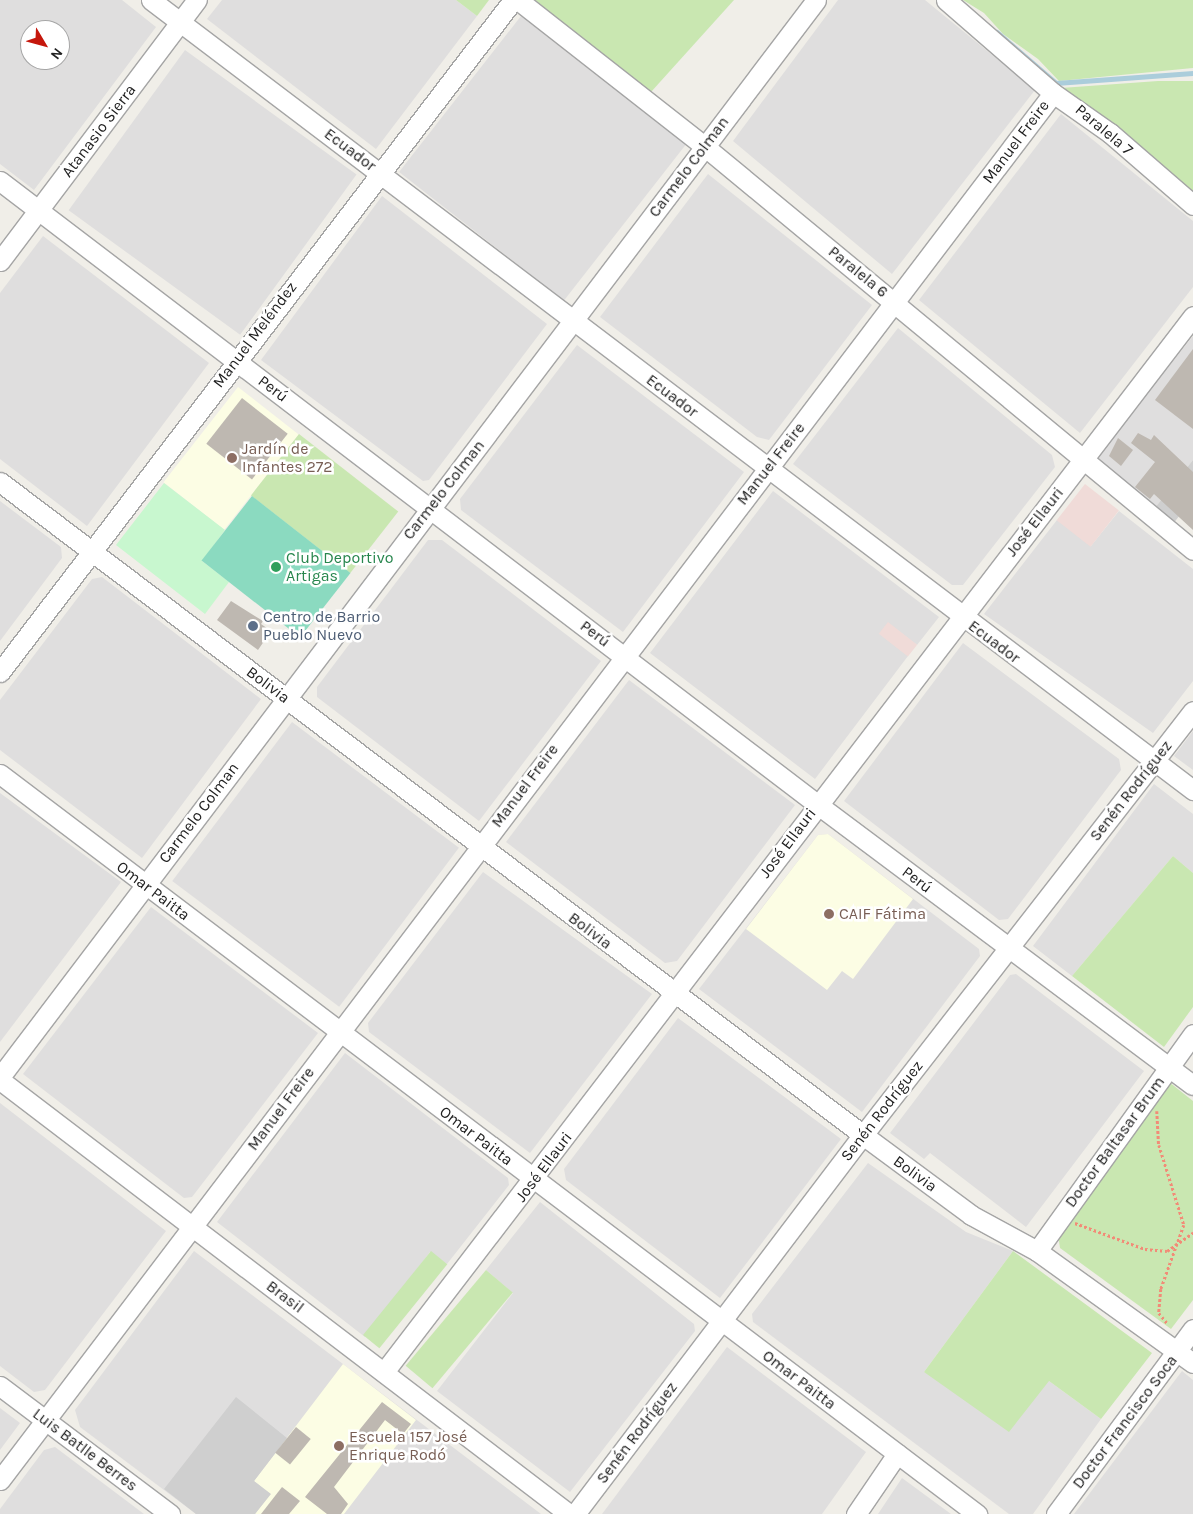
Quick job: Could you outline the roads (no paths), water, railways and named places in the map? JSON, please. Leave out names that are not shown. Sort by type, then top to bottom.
[{"type":"street","name":"Ecuador","points":[[152,0],[960,617],[1193,790]]},
{"type":"street","name":"Atanasio Sierra","points":[[0,261],[197,0]]},
{"type":"street","name":"Manuel Meléndez","points":[[0,672],[378,172],[513,0]]},
{"type":"street","name":"Paralela 6","points":[[518,0],[704,146],[1193,550]]},
{"type":"street","name":"Carmelo Colman","points":[[0,1078],[285,698],[574,321],[704,146],[816,0]]},
{"type":"street","name":"Paralela 7","points":[[946,0],[1053,93],[1110,133],[1193,205]]},
{"type":"street","name":"Manuel Freire","points":[[0,1480],[478,847],[1053,93]]},
{"type":"street","name":"Perú","points":[[0,181],[1009,949],[1193,1085]]},
{"type":"street","name":"José Ellauri","points":[[384,1372],[534,1180],[960,617],[1193,316]]},
{"type":"street","name":"Bolivia","points":[[0,482],[478,847],[970,1215],[1037,1251],[1193,1363]]},
{"type":"street","name":"Senén Rodríguez","points":[[575,1514],[862,1135],[1193,711]]},
{"type":"street","name":"Omar Paitta","points":[[0,774],[339,1033],[977,1514]]},
{"type":"street","name":"Doctor Baltasar Brum","points":[[1037,1251],[1193,1034]]},
{"type":"street","name":"Brasil","points":[[0,1078],[569,1514]]},
{"type":"street","name":"Doctor Francisco Soca","points":[[1056,1514],[1193,1329]]},
{"type":"street","name":"Luis Batlle Berres","points":[[0,1386],[170,1514]]},
{"type":"street","points":[[856,1514],[897,1454]]},
{"type":"waterway","points":[[997,32],[1056,83],[1193,73]]},
{"type":"place","name":"Jardín de Infantes 272","points":[[232,458]]},
{"type":"place","name":"Club Deportivo Artigas","points":[[276,567]]},
{"type":"place","name":"Centro de Barrio Pueblo Nuevo","points":[[253,626]]},
{"type":"place","name":"CAIF Fátima","points":[[829,914]]},
{"type":"place","name":"Escuela 157 José Enrique Rodó","points":[[339,1446]]}]
